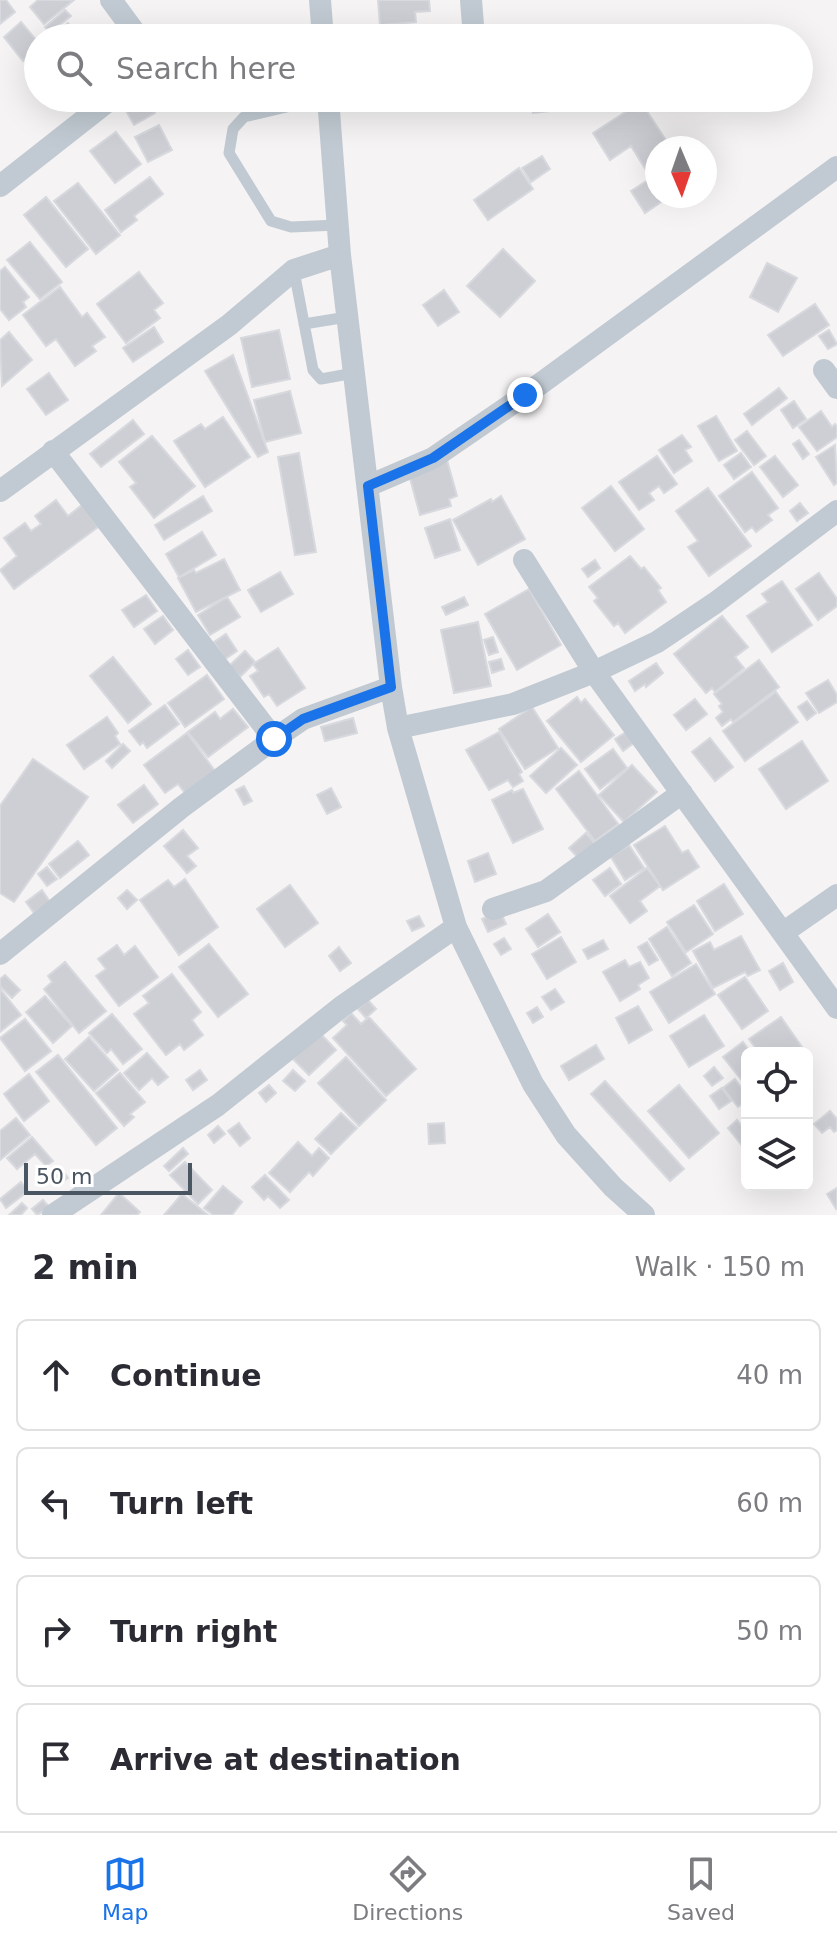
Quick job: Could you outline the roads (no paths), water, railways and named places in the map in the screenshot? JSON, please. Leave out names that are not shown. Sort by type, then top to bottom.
[{"type":"street","points":[[111,0],[129,24]]},
{"type":"street","points":[[320,0],[322,24]]},
{"type":"street","points":[[471,0],[473,24]]},
{"type":"street","points":[[0,186],[94,112]]},
{"type":"street","points":[[327,112],[347,317],[398,728],[456,927],[541,1097],[566,1135],[613,1187],[644,1215]]},
{"type":"street","points":[[368,486],[433,458],[525,395],[837,167]]},
{"type":"street","points":[[0,491],[229,325],[294,270],[340,255]]},
{"type":"street","points":[[53,451],[274,739]]},
{"type":"street","points":[[398,728],[513,704],[594,672],[657,642],[715,603],[837,511]]},
{"type":"street","points":[[524,560],[594,672],[837,1008]]},
{"type":"street","points":[[0,954],[182,807],[303,719],[391,687]]},
{"type":"street","points":[[493,909],[546,891],[682,793]]},
{"type":"street","points":[[784,932],[837,895]]},
{"type":"street","points":[[53,1215],[218,1105],[341,1007],[456,927]]},
{"type":"lane","points":[[266,112],[244,117],[233,129],[229,153],[271,221],[291,227],[338,225]]},
{"type":"lane","points":[[294,270],[313,370],[321,379],[354,373]]},
{"type":"lane","points":[[304,324],[347,317]]}]
